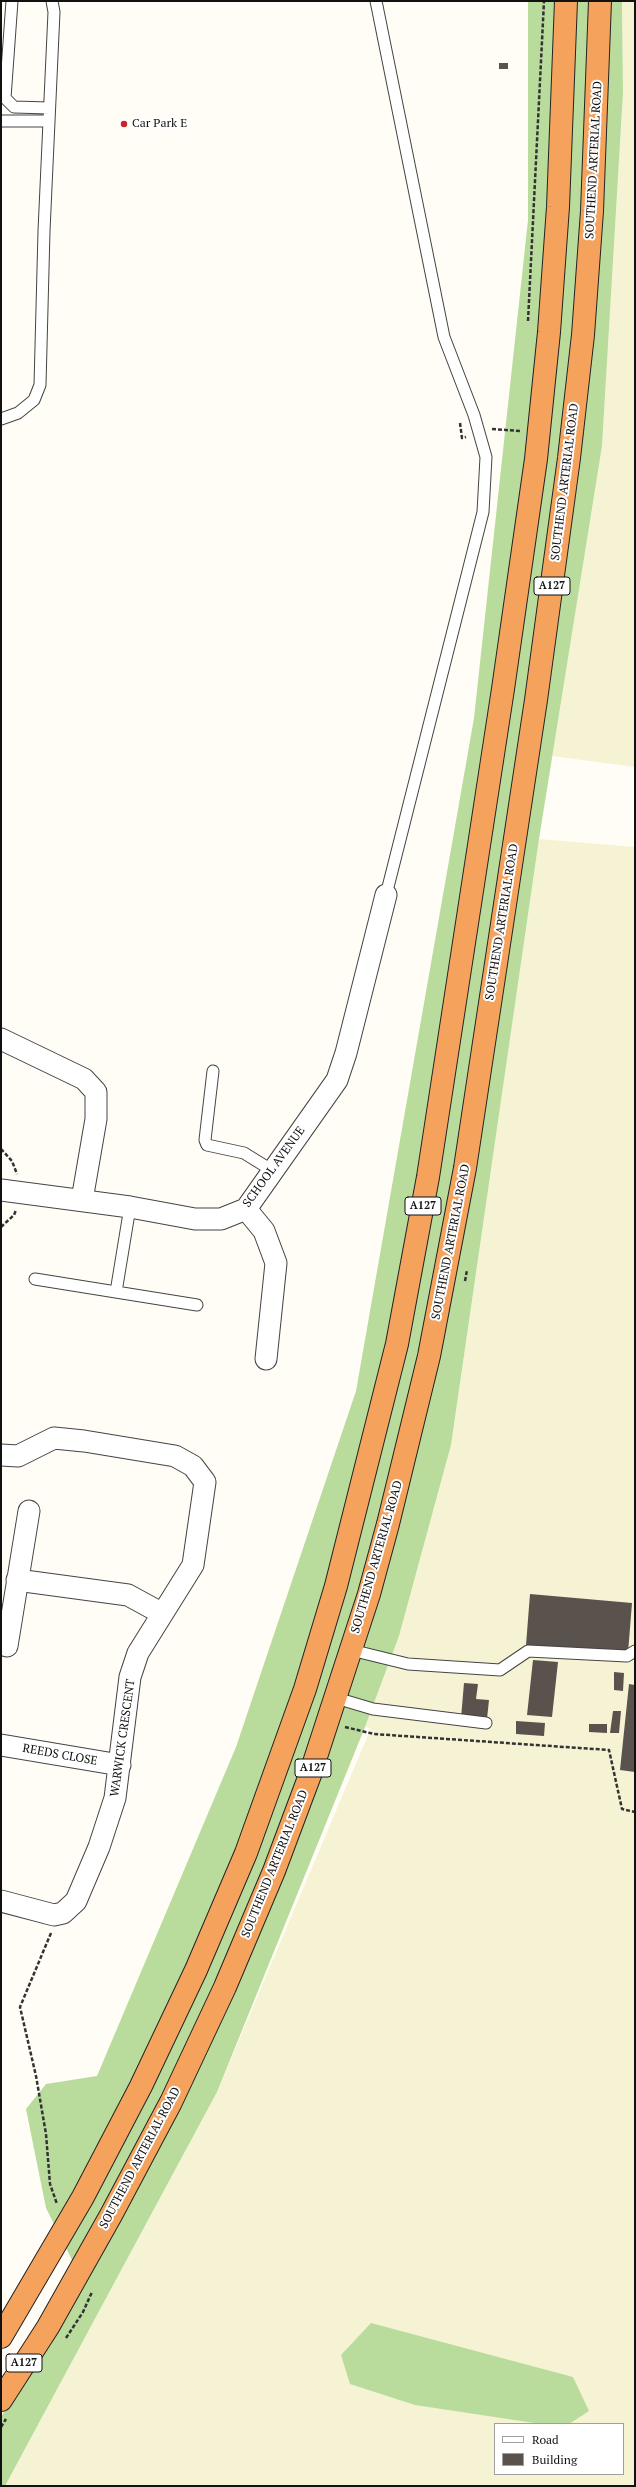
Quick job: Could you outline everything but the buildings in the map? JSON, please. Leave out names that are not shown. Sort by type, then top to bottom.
[{"type":"highway","name":"A127","points":[[1,2337],[83,2197],[141,2086],[196,1970],[246,1853],[305,1689],[336,1586],[397,1344],[428,1177],[504,689],[536,459],[550,316],[565,68],[566,1]]},
{"type":"highway","name":"SOUTHEND ARTERIAL ROAD","points":[[1,2400],[51,2320],[111,2215],[171,2102],[224,1987],[274,1871],[336,1698],[351,1650],[388,1524],[430,1356],[465,1168],[532,724],[569,458],[583,335],[592,211],[600,1]]},
{"type":"street","name":"SCHOOL AVENUE","points":[[11,1191],[130,1207],[195,1219],[222,1219],[246,1209],[337,1080],[346,1053],[386,895]]},
{"type":"street","points":[[1,1039],[84,1079],[96,1092],[96,1118],[82,1200]]},
{"type":"street","points":[[246,1209],[264,1231],[276,1263],[266,1359]]},
{"type":"street","name":"WARWICK CRESCENT","points":[[1,1455],[18,1456],[54,1438],[84,1441],[175,1456],[193,1466],[205,1482],[197,1547],[193,1565],[138,1653],[130,1677],[115,1798],[76,1901],[63,1913],[54,1915]]},
{"type":"street","points":[[7,1646],[29,1511]]},
{"type":"street","points":[[18,1580],[128,1595],[162,1613]]},
{"type":"street","name":"REEDS CLOSE","points":[[1,1745],[120,1766]]},
{"type":"street","points":[[1,1901],[54,1915]]},
{"type":"lane","points":[[12,1],[5,98],[14,107],[49,108]]},
{"type":"lane","points":[[1,419],[18,413],[34,400],[40,385],[48,121],[54,12],[52,1]]},
{"type":"lane","points":[[376,1],[444,337],[474,415],[486,456],[484,512],[386,895]]},
{"type":"lane","points":[[1,121],[48,121]]},
{"type":"lane","points":[[214,1071],[205,1140],[207,1145],[244,1153],[273,1171]]},
{"type":"lane","points":[[116,1292],[130,1207]]},
{"type":"lane","points":[[35,1279],[197,1305]]},
{"type":"lane","points":[[351,1650],[408,1664],[500,1670],[528,1651],[627,1656],[635,1651]]},
{"type":"lane","points":[[336,1698],[373,1709],[486,1724]]},
{"type":"path","points":[[528,328],[544,1]]},
{"type":"path","points":[[494,428],[523,432],[523,424]]},
{"type":"path","points":[[1,1149],[12,1161],[11,1191]]},
{"type":"path","points":[[341,1726],[374,1734],[609,1750],[622,1809],[635,1812]]},
{"type":"path","points":[[54,1915],[50,1936],[20,2007],[44,2127],[50,2184],[59,2206]]},
{"type":"shaded area","points":[[622,1],[635,1],[635,767],[552,756],[602,446],[623,93]]},
{"type":"shaded area","points":[[539,839],[635,847],[635,2486],[5,2486],[217,2092],[368,1735],[370,1728],[365,1727],[399,1636],[451,1445]]},
{"type":"green space","points":[[528,1],[622,1],[623,93],[602,446],[539,839],[451,1445],[399,1636],[365,1727],[217,2092],[5,2486],[1,2486],[1,2417],[84,2284],[46,2208],[26,2109],[46,2084],[97,2076],[236,1747],[356,1391],[474,718],[528,220]]},
{"type":"green space","points":[[371,2323],[573,2377],[589,2411],[571,2423],[534,2423],[415,2405],[350,2384],[341,2355]]},
{"type":"place","name":"Car Park E","points":[[124,124]]}]
